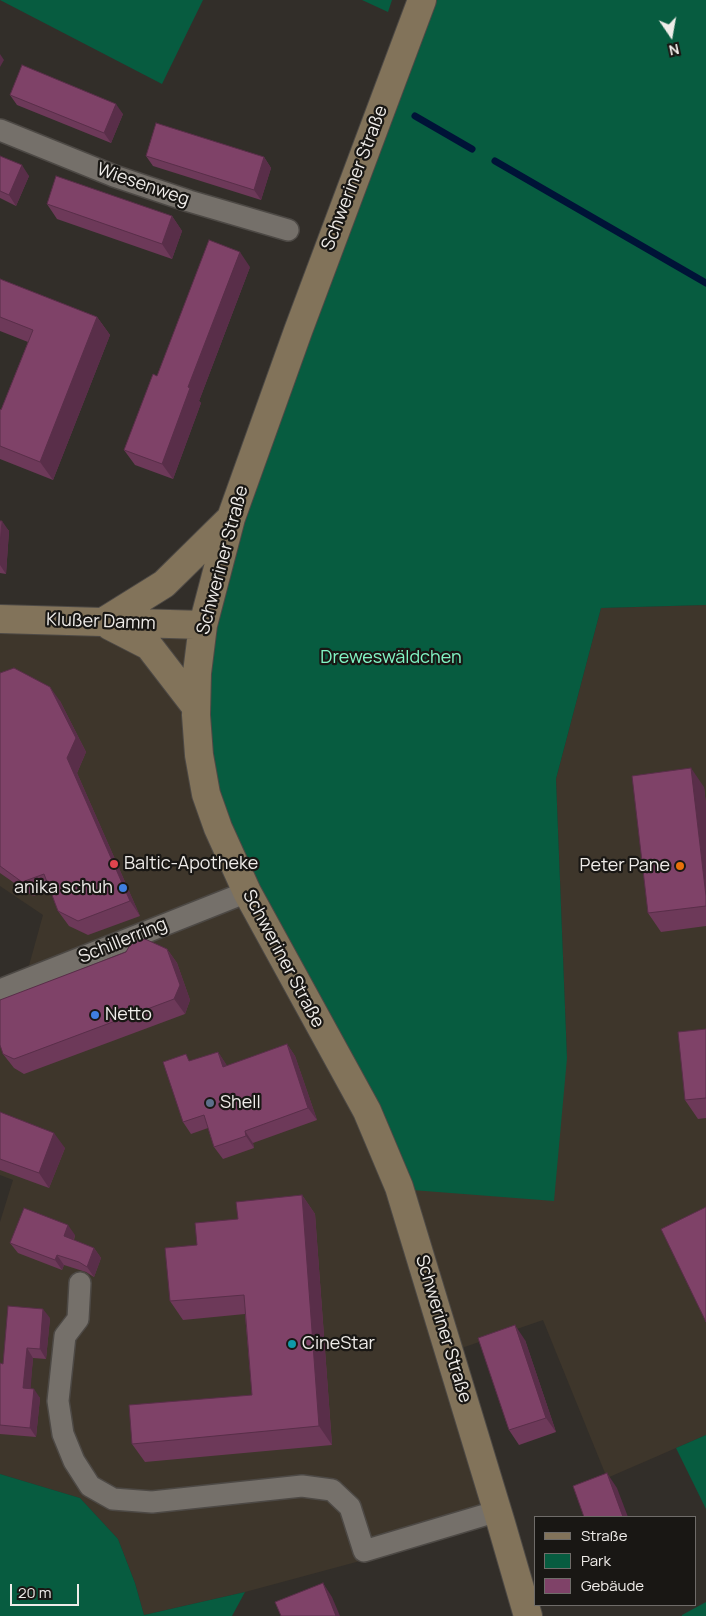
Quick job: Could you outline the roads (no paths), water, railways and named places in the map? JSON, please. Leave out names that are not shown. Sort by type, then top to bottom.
[{"type":"main road","name":"Schweriner Straße","points":[[422,0],[301,322],[231,518],[203,625],[197,673],[196,707],[199,755],[206,794],[218,828],[247,892],[367,1111],[399,1187],[498,1511],[528,1616]]},
{"type":"main road","points":[[103,622],[164,584],[231,518]]},
{"type":"main road","name":"Klußer Damm","points":[[0,618],[203,625]]},
{"type":"main road","points":[[103,622],[149,646],[196,707]]},
{"type":"street","name":"Wiesenweg","points":[[0,130],[114,176],[189,201],[288,230]]},
{"type":"street","name":"Schillerring","points":[[0,990],[247,892]]},
{"type":"street","points":[[80,1283],[78,1319],[65,1336],[58,1401],[63,1434],[74,1461],[90,1486],[113,1498],[152,1502],[302,1486],[332,1490],[350,1507],[364,1551],[498,1511]]},
{"type":"waterway","points":[[415,116],[472,149]]},
{"type":"waterway","points":[[495,161],[706,283]]},
{"type":"place","name":"Baltic-Apotheke","points":[[114,864]]},
{"type":"place","name":"Peter Pane","points":[[680,866]]},
{"type":"place","name":"anika schuh","points":[[123,888]]},
{"type":"place","name":"Netto","points":[[95,1015]]},
{"type":"place","name":"Shell","points":[[210,1103]]},
{"type":"place","name":"CineStar","points":[[292,1344]]},
{"type":"park label","name":"Dreweswäldchen","points":[[391,658]]}]
